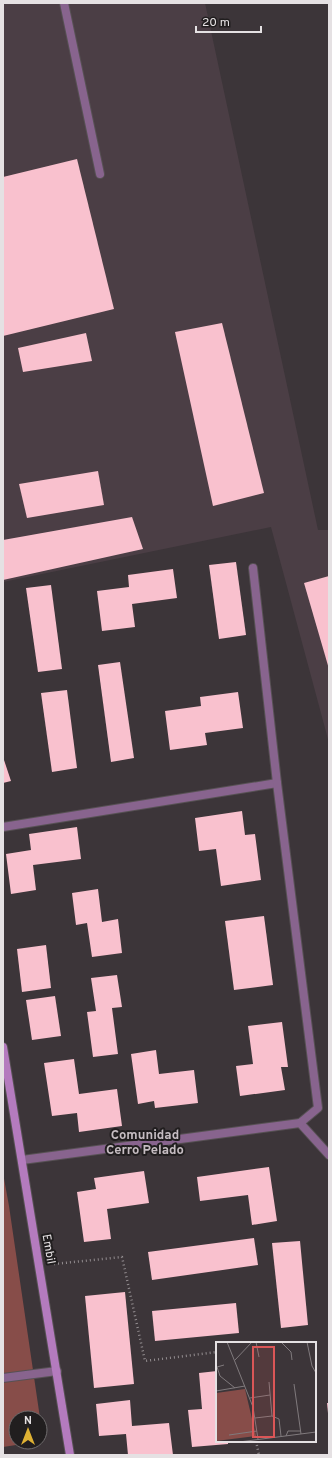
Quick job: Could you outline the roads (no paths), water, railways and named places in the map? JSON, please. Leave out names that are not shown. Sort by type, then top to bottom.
[{"type":"street","points":[[64,3],[100,174]]},
{"type":"street","points":[[22,1160],[300,1123],[318,1108],[277,784],[253,568]]},
{"type":"street","points":[[3,827],[277,784]]},
{"type":"street","name":"Embil","points":[[3,1047],[70,1455]]},
{"type":"street","points":[[300,1123],[329,1155]]},
{"type":"street","points":[[3,1378],[57,1371]]},
{"type":"district","name":"Comunidad Cerro Pelado","points":[[145,1142]]}]
